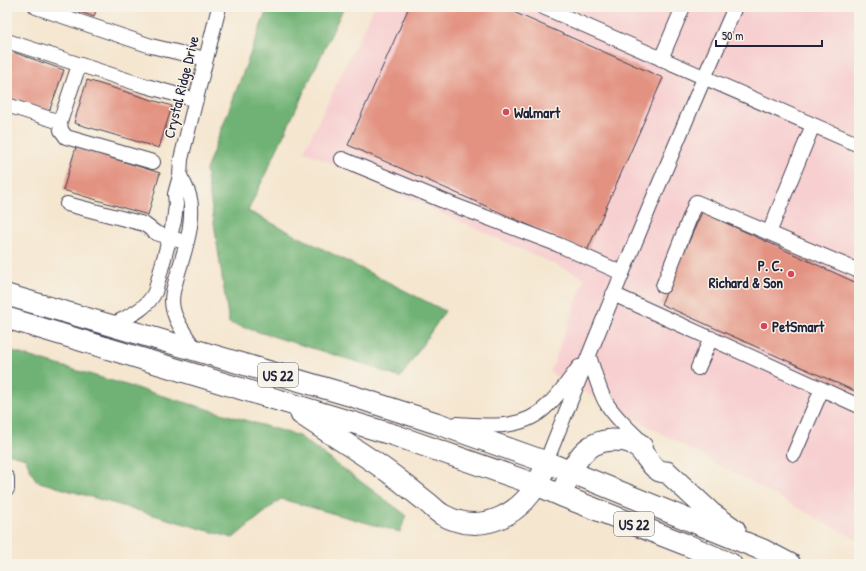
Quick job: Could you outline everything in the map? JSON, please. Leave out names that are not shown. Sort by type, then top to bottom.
[{"type":"highway","name":"US 22","points":[[7,294],[352,396],[436,423],[546,462],[763,550],[790,564]]},
{"type":"highway","name":"US 22","points":[[7,318],[394,435],[537,485],[731,564]]},
{"type":"highway","points":[[282,401],[387,471],[442,515],[464,523],[484,523],[498,520],[508,515],[519,506],[537,485],[546,462]]},
{"type":"highway","points":[[562,496],[570,472],[579,456],[591,446],[603,441],[618,440],[633,444],[658,471],[667,472],[711,513],[763,550]]},
{"type":"street","points":[[36,7],[151,46],[206,59]]},
{"type":"street","name":"Crystal Ridge Drive","points":[[112,325],[143,308],[150,302],[155,292],[175,214],[175,194],[180,176],[180,159],[219,7]]},
{"type":"street","points":[[543,7],[859,145]]},
{"type":"street","points":[[661,59],[683,7]]},
{"type":"street","points":[[546,462],[613,294],[735,7]]},
{"type":"street","points":[[7,41],[78,65],[196,100]]},
{"type":"street","points":[[78,65],[60,122],[61,130],[66,137],[153,162]]},
{"type":"street","points":[[7,105],[60,122]]},
{"type":"street","points":[[769,233],[813,125]]},
{"type":"street","points":[[342,159],[451,204],[559,245],[622,273]]},
{"type":"street","name":"Crystal Ridge Drive","points":[[180,176],[189,193],[191,205],[187,243],[172,294],[173,309],[179,324],[195,349]]},
{"type":"street","points":[[663,286],[696,202],[859,271]]},
{"type":"street","points":[[67,204],[144,224],[156,233],[187,243]]},
{"type":"street","points":[[175,214],[190,216]]},
{"type":"street","points":[[613,294],[859,406]]},
{"type":"street","points":[[698,368],[711,338]]},
{"type":"street","points":[[436,423],[496,426],[515,424],[527,419],[548,406],[589,356]]},
{"type":"street","points":[[589,356],[599,388],[606,402],[615,414],[666,467],[667,472]]},
{"type":"street","points":[[794,454],[822,389]]},
{"type":"street","points":[[7,478],[7,489]]},
{"type":"shaded area","points":[[374,7],[859,7],[859,541],[550,373],[585,278],[304,151]]},
{"type":"green space","points":[[268,7],[344,7],[248,211],[445,311],[400,378],[364,364],[229,323],[206,170]]},
{"type":"green space","points":[[7,350],[299,436],[406,515],[400,532],[281,499],[233,538],[36,481],[25,458],[7,453]]},
{"type":"building","points":[[68,7],[97,7],[94,17]]},
{"type":"building","name":"Walmart","points":[[409,7],[502,7],[663,78],[587,251],[348,145]]},
{"type":"building","points":[[7,50],[64,70],[49,112],[7,97]]},
{"type":"building","points":[[87,80],[172,106],[159,148],[74,123]]},
{"type":"building","points":[[76,147],[160,173],[148,215],[63,190]]},
{"type":"building","points":[[702,212],[859,284],[859,393],[661,304]]},
{"type":"place","name":"Walmart","points":[[506,112]]},
{"type":"place","name":"P. C. Richard & Son","points":[[791,274]]},
{"type":"place","name":"PetSmart","points":[[764,326]]}]
